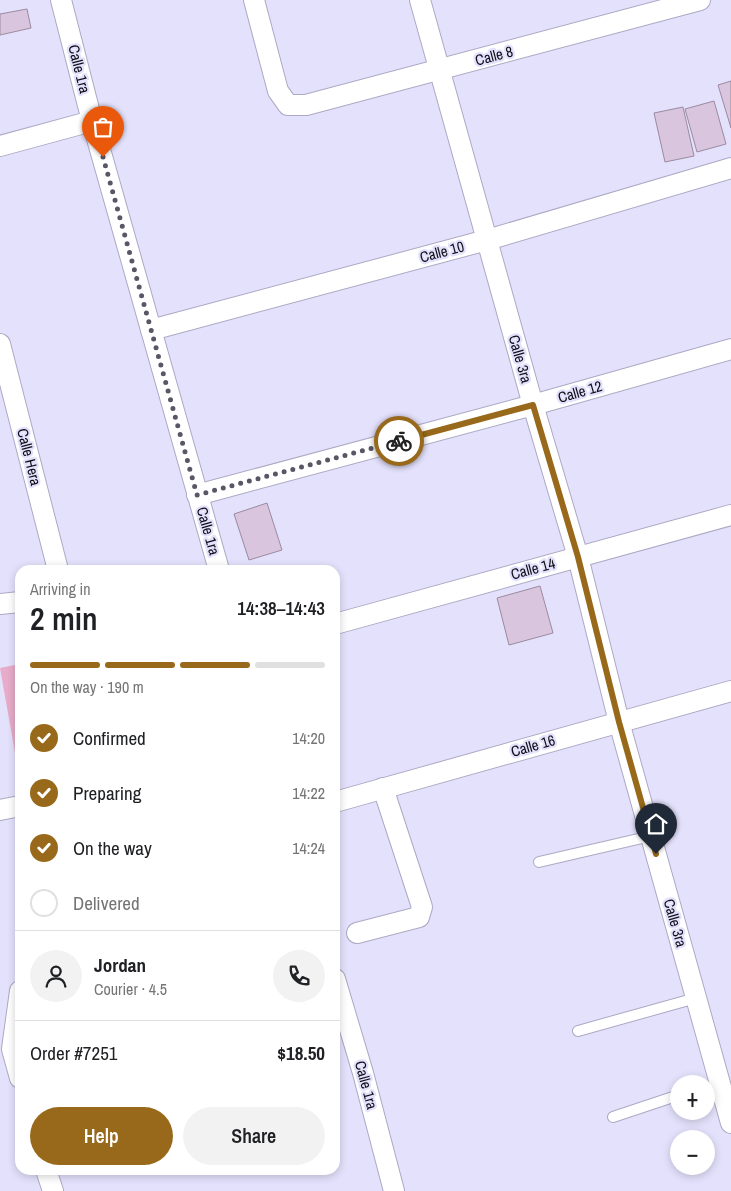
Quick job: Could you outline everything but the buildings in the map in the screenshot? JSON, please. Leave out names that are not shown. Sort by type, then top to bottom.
[{"type":"street","name":"Calle 1ra","points":[[61,0],[92,121],[218,565]]},
{"type":"street","name":"Calle 8","points":[[254,0],[278,91],[288,105],[306,105],[700,0]]},
{"type":"street","name":"Calle 3ra","points":[[420,0],[533,405],[578,557],[619,722],[696,998],[711,1075]]},
{"type":"street","points":[[0,146],[92,121]]},
{"type":"street","name":"Calle 10","points":[[151,330],[487,240],[731,168]]},
{"type":"street","name":"Calle Hera","points":[[0,344],[57,565]]},
{"type":"street","name":"Calle 12","points":[[197,495],[533,405],[731,349]]},
{"type":"street","name":"Calle 14","points":[[340,623],[731,515]]},
{"type":"street","points":[[0,604],[15,602]]},
{"type":"street","name":"Calle 16","points":[[340,801],[731,692]]},
{"type":"street","points":[[357,933],[419,917],[422,907],[383,788]]},
{"type":"street","points":[[0,810],[15,807]]},
{"type":"street","name":"Calle 1ra","points":[[340,996],[363,1073],[394,1191]]},
{"type":"street","points":[[15,1012],[6,1052],[15,1069]]},
{"type":"street","name":"Calle 3ra","points":[[715,1087],[731,1123]]},
{"type":"street","points":[[47,1175],[52,1191]]},
{"type":"lane","points":[[539,862],[651,836]]},
{"type":"lane","points":[[578,1031],[696,998]]},
{"type":"lane","points":[[613,1116],[670,1098]]},
{"type":"shaded area","points":[[15,665],[15,753],[0,668]]},
{"type":"way so far","points":[[103,157],[197,495],[399,441]]},
{"type":"route","points":[[399,441],[533,405],[578,557],[619,722],[656,854]]}]
